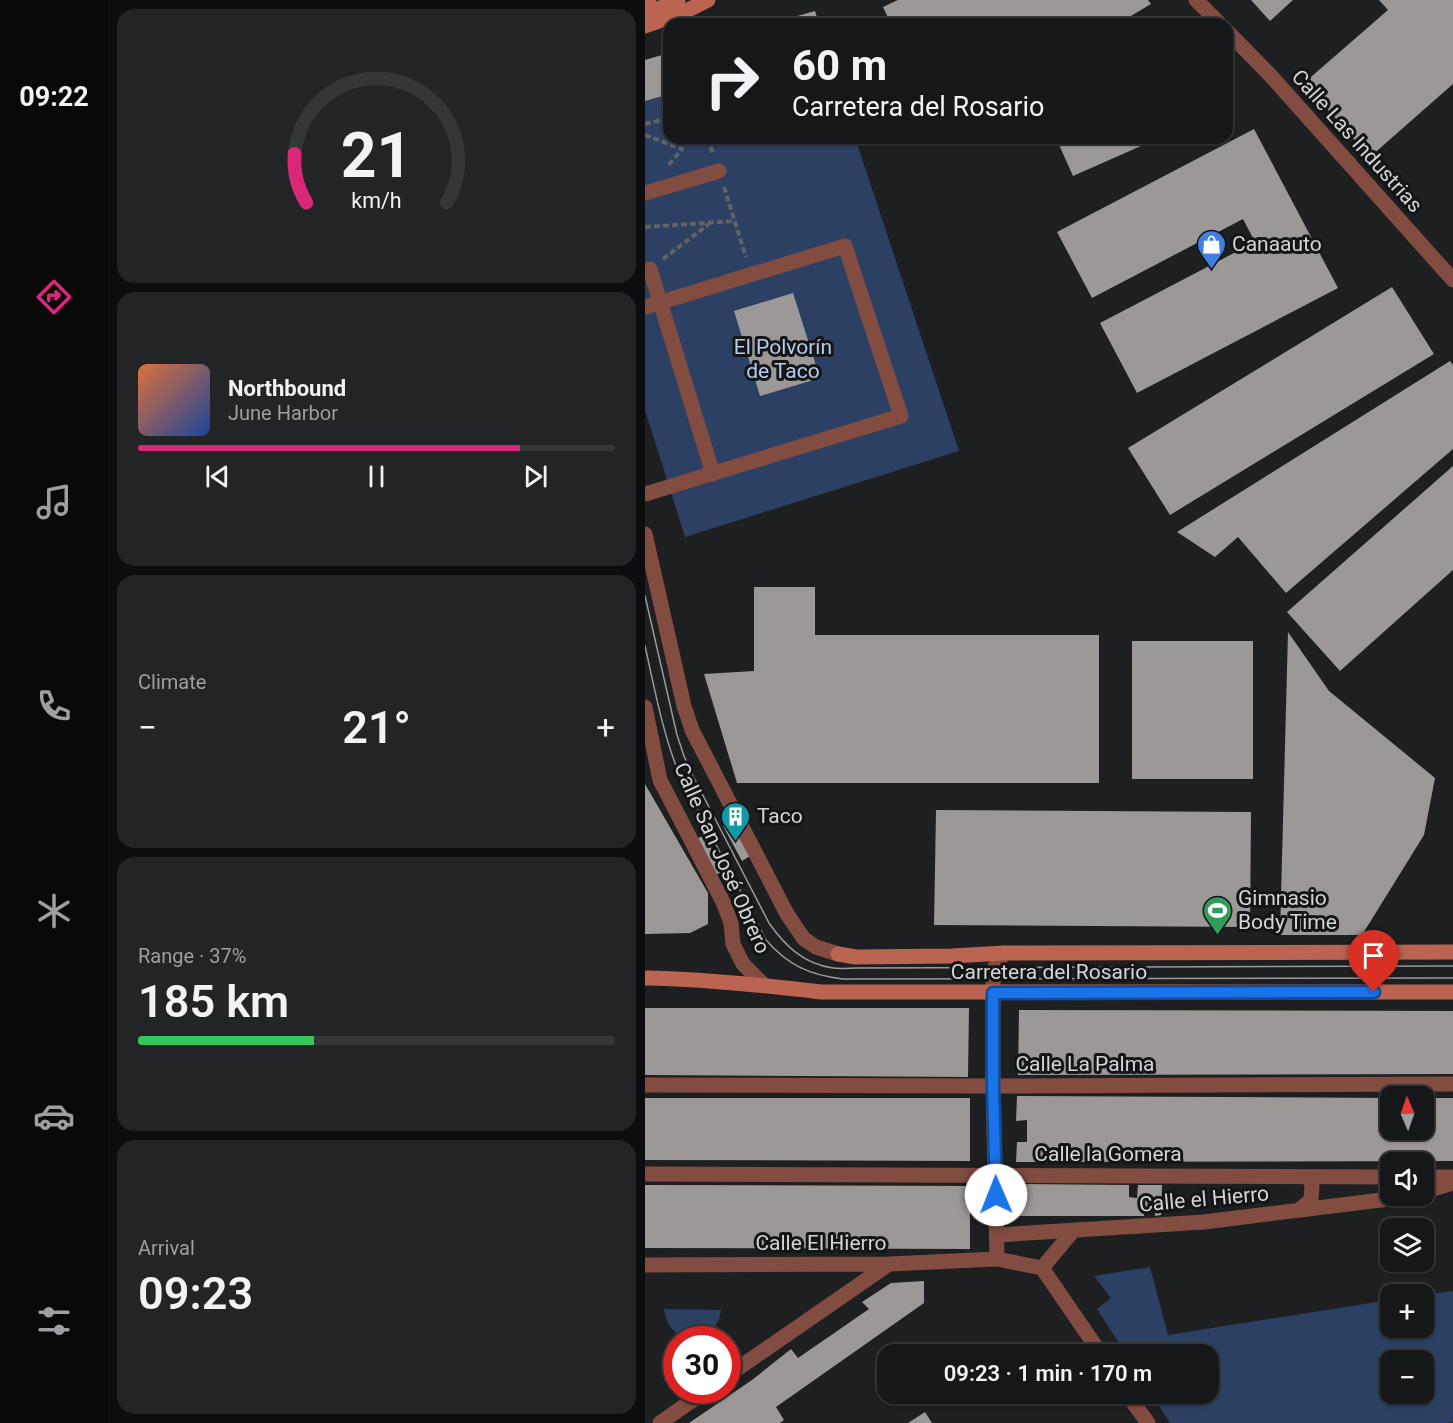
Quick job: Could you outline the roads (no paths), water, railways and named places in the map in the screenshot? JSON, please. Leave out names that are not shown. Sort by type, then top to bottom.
[{"type":"main road","points":[[645,15],[678,0]]},
{"type":"main road","points":[[668,18],[708,0]]},
{"type":"main road","points":[[645,26],[663,20]]},
{"type":"main road","name":"Carretera del Rosario","points":[[838,954],[856,957],[1004,953],[1453,952]]},
{"type":"main road","name":"Carretera del Rosario","points":[[645,978],[764,985],[821,992],[1453,992]]},
{"type":"street","points":[[1196,0],[1214,18]]},
{"type":"street","name":"Calle Las Industrias","points":[[1233,37],[1271,76],[1453,280]]},
{"type":"street","points":[[645,193],[719,171]]},
{"type":"street","points":[[645,494],[901,416],[845,246],[653,305]]},
{"type":"street","points":[[650,269],[653,305],[713,474]]},
{"type":"street","name":"Calle San José Obrero","points":[[645,534],[684,706],[692,730],[787,914],[804,939],[816,947],[838,954]]},
{"type":"street","name":"Calle San José Obrero","points":[[645,707],[660,780],[723,902],[731,923],[733,944],[743,964],[764,985]]},
{"type":"street","points":[[997,1259],[993,993],[994,968],[1004,953]]},
{"type":"street","name":"Calle La Palma","points":[[645,1085],[1453,1084]]},
{"type":"street","name":"Calle la Gomera","points":[[645,1174],[1380,1177]]},
{"type":"street","points":[[1299,1210],[1311,1200],[1312,1186],[1309,1176]]},
{"type":"street","points":[[1434,1177],[1453,1177]]},
{"type":"street","points":[[1434,1189],[1453,1183]]},
{"type":"street","name":"Calle el Hierro","points":[[997,1235],[1204,1222],[1380,1200]]},
{"type":"street","points":[[1074,1230],[1042,1268],[1094,1344]]},
{"type":"street","name":"Calle El Hierro","points":[[645,1265],[889,1264],[997,1259],[1042,1268]]},
{"type":"street","points":[[741,1366],[889,1264]]},
{"type":"street","points":[[660,1423],[687,1404]]},
{"type":"street","points":[[1134,1404],[1147,1423]]},
{"type":"tram line","points":[[645,596],[677,735],[693,776],[769,923],[796,953],[813,963],[833,968],[1453,966]]},
{"type":"tram line","points":[[645,646],[664,728],[680,776],[766,940],[791,962],[809,971],[843,979],[1453,978]]},
{"type":"place","name":"Canaauto","points":[[1211,270]]},
{"type":"place","name":"Taco","points":[[736,842]]},
{"type":"place","name":"Gimnasio Body Time","points":[[1217,936]]},
{"type":"park label","name":"El Polvorín de Taco","points":[[783,359]]}]
